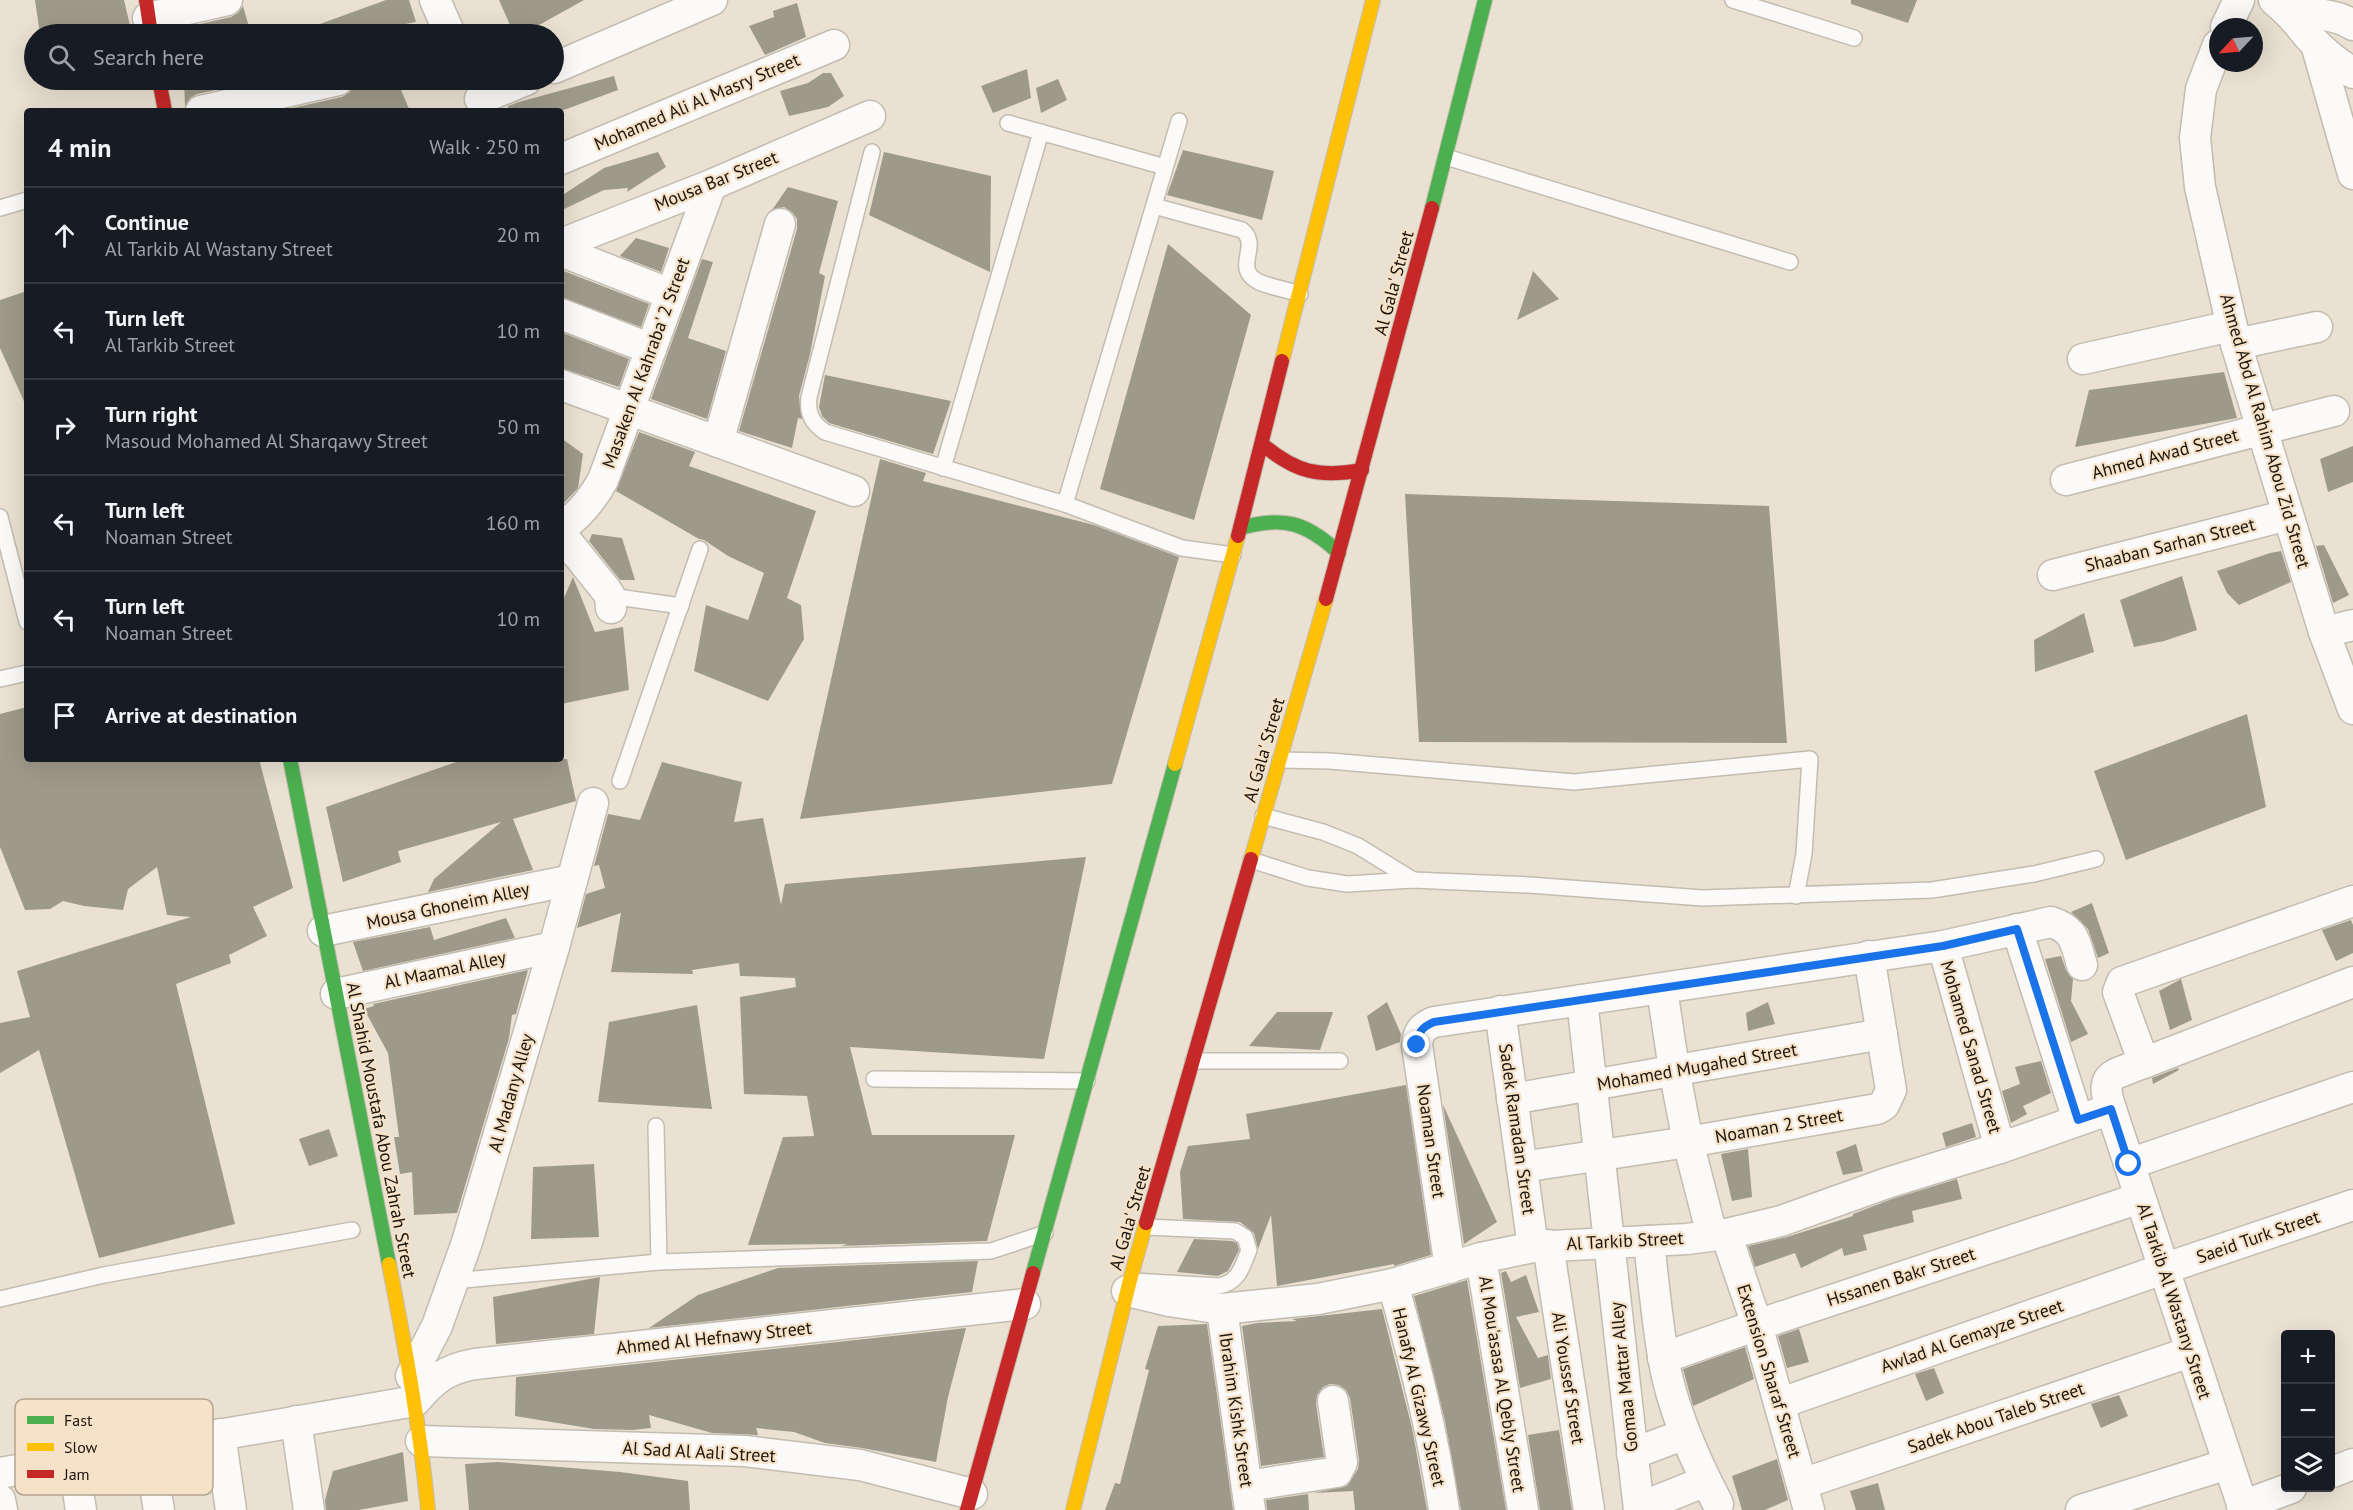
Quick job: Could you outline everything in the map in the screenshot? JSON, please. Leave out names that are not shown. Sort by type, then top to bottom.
[{"type":"main road","points":[[970,1502],[1233,555],[1373,0]]},
{"type":"main road","name":"Al Gala' Street","points":[[1073,1510],[1129,1286],[1362,470],[1446,158],[1485,0]]},
{"type":"main road","points":[[161,90],[164,108]]},
{"type":"main road","points":[[1262,444],[1278,459],[1298,469],[1319,474],[1341,475],[1362,470]]},
{"type":"main road","points":[[1240,528],[1261,521],[1283,520],[1304,526],[1324,537],[1339,553]]},
{"type":"main road","name":"Al Shahid Moustafa Abou Zahrah Street","points":[[291,762],[413,1389],[428,1510]]},
{"type":"street","points":[[148,18],[227,0]]},
{"type":"street","points":[[435,0],[446,24]]},
{"type":"street","points":[[564,64],[712,0]]},
{"type":"street","points":[[2230,18],[2239,0]]},
{"type":"street","points":[[2283,7],[2326,14],[2344,19],[2353,25]]},
{"type":"street","points":[[2283,7],[2316,44],[2353,73]]},
{"type":"street","points":[[2316,44],[2353,174]]},
{"type":"street","name":"Mohamed Ali Al Masry Street","points":[[564,158],[834,45]]},
{"type":"street","name":"Ahmed Abd Al Rahim Abou Zid Street","points":[[2209,68],[2201,89],[2195,138],[2200,188],[2233,335],[2324,632],[2353,709]]},
{"type":"street","points":[[214,108],[294,90]]},
{"type":"street","points":[[479,97],[498,90]]},
{"type":"street","name":"Mousa Bar Street","points":[[564,243],[711,185],[870,116]]},
{"type":"street","name":"Masaken Al Kahraba' 2 Street","points":[[564,526],[592,500],[603,480],[711,185]]},
{"type":"street","points":[[718,442],[780,224]]},
{"type":"street","points":[[564,252],[670,294]]},
{"type":"street","points":[[564,315],[651,349]]},
{"type":"street","points":[[2083,359],[2233,335],[2318,327]]},
{"type":"street","points":[[564,385],[854,491]]},
{"type":"street","name":"Ahmed Awad Street","points":[[2066,480],[2334,411]]},
{"type":"street","name":"Shaaban Sarhan Street","points":[[2053,575],[2288,515]]},
{"type":"street","points":[[564,538],[610,602]]},
{"type":"street","points":[[2324,632],[2353,625]]},
{"type":"street","name":"Al Madany Alley","points":[[413,1389],[467,1242],[554,947],[593,803]]},
{"type":"street","name":"Mousa Ghoneim Alley","points":[[323,932],[572,880]]},
{"type":"street","points":[[2144,1063],[2118,992],[2122,982],[2353,901]]},
{"type":"street","name":"Noaman Street","points":[[1449,1268],[1417,1045],[1418,1035],[1424,1026],[1434,1022],[1500,1011],[1943,946],[2051,922],[2063,926],[2073,935],[2082,965]]},
{"type":"street","points":[[2017,929],[2078,1120]]},
{"type":"street","name":"Mohamed Sanad Street","points":[[1943,946],[2000,1148]]},
{"type":"street","name":"Al Maamal Alley","points":[[336,994],[554,947]]},
{"type":"street","name":"Noaman 2 Street","points":[[1522,1167],[1688,1142],[1884,1106],[1891,1090],[1869,956]]},
{"type":"street","points":[[2108,1100],[2106,1084],[2114,1074],[2353,982]]},
{"type":"street","name":"Extension Sharaf Street","points":[[1662,989],[1688,1142],[1719,1234],[1757,1324],[1806,1497]]},
{"type":"street","name":"Gomaa Mattar Alley","points":[[1582,1000],[1639,1509]]},
{"type":"street","name":"Sadek Ramadan Street","points":[[1500,1011],[1522,1167],[1541,1246]]},
{"type":"street","name":"Mohamed Mugahed Street","points":[[1512,1099],[1882,1034]]},
{"type":"street","points":[[2129,1164],[2353,1087]]},
{"type":"street","name":"Al Tarkib Street","points":[[1129,1286],[1169,1301],[1222,1309],[1318,1299],[1392,1284],[1482,1258],[1541,1246],[1649,1241],[1719,1234],[1781,1221],[1887,1183],[2000,1148],[2078,1120],[2108,1100]]},
{"type":"street","name":"Al Tarkib Al Wastany Street","points":[[2108,1100],[2243,1508]]},
{"type":"street","name":"Hssanen Bakr Street","points":[[1663,1358],[1757,1324],[2140,1197]]},
{"type":"street","name":"Saeid Turk Street","points":[[2163,1269],[2353,1205]]},
{"type":"street","points":[[1639,1509],[1712,1492],[1685,1434],[1663,1358],[1649,1241]]},
{"type":"street","name":"Ali Youssef Street","points":[[1541,1246],[1589,1510]]},
{"type":"street","name":"Al Mou'asasa Al Qebly Street","points":[[1482,1258],[1523,1510]]},
{"type":"street","name":"Awlad Al Gemayze Street","points":[[1781,1403],[2163,1269]]},
{"type":"street","name":"Hanafy Al Gizawy Street","points":[[1392,1284],[1417,1371],[1438,1466],[1444,1510]]},
{"type":"street","name":"Ahmed Al Hefnawy Street","points":[[413,1389],[457,1367],[475,1364],[1025,1304]]},
{"type":"street","name":"Ibrahim Kishk Street","points":[[1222,1309],[1248,1498]]},
{"type":"street","name":"Sadek Abou Taleb Street","points":[[1806,1497],[2190,1352]]},
{"type":"street","points":[[213,1435],[296,1421],[413,1389]]},
{"type":"street","points":[[1248,1498],[1337,1472],[1342,1462],[1333,1401]]},
{"type":"street","points":[[296,1421],[309,1510]]},
{"type":"street","points":[[220,1434],[231,1510]]},
{"type":"street","points":[[1632,1454],[1685,1434]]},
{"type":"street","name":"Al Sad Al Aali Street","points":[[421,1441],[745,1451],[860,1464],[970,1502]]},
{"type":"street","points":[[2081,1510],[2228,1464]]},
{"type":"street","points":[[2335,1471],[2353,1464]]},
{"type":"street","points":[[0,1473],[15,1470]]},
{"type":"street","points":[[2243,1508],[2281,1492]]},
{"type":"street","points":[[79,1495],[81,1510]]},
{"type":"street","points":[[156,1495],[159,1510]]},
{"type":"street","points":[[0,1500],[2,1510]]},
{"type":"lane","points":[[1733,0],[1854,38]]},
{"type":"lane","points":[[1065,504],[1179,120]]},
{"type":"lane","points":[[1008,123],[1165,167]]},
{"type":"lane","points":[[943,468],[1041,132]]},
{"type":"lane","points":[[872,152],[808,408],[817,426],[825,432],[1065,504],[1182,548],[1233,555]]},
{"type":"lane","points":[[1446,158],[1790,262]]},
{"type":"lane","points":[[0,208],[24,201]]},
{"type":"lane","points":[[1154,206],[1242,230],[1250,238],[1245,262],[1252,277],[1259,282],[1300,294]]},
{"type":"lane","points":[[0,517],[24,610]]},
{"type":"lane","points":[[620,781],[700,549]]},
{"type":"lane","points":[[610,602],[681,606]]},
{"type":"lane","points":[[0,679],[24,674]]},
{"type":"lane","points":[[1280,760],[1330,761],[1574,782],[1810,759],[1804,854],[1796,896]]},
{"type":"lane","points":[[1263,816],[1323,832],[1358,846],[1413,880]]},
{"type":"lane","points":[[1251,860],[1308,878],[1347,884],[1413,880],[1529,885],[1703,898],[1932,890],[2034,874],[2096,860]]},
{"type":"lane","points":[[1193,1061],[1340,1061]]},
{"type":"lane","points":[[874,1079],[1087,1081]]},
{"type":"lane","points":[[656,1125],[659,1262]]},
{"type":"lane","points":[[1129,1286],[1219,1287],[1235,1279],[1249,1250],[1245,1237],[1235,1231],[1146,1227]]},
{"type":"lane","points":[[0,1299],[104,1275],[352,1230]]},
{"type":"lane","points":[[453,1281],[659,1262],[991,1251],[1045,1233]]},
{"type":"building","points":[[35,0],[124,0],[130,24],[39,24]]},
{"type":"building","points":[[386,0],[409,0],[416,22],[405,24],[320,24]]},
{"type":"building","points":[[499,0],[584,0],[541,24],[510,24]]},
{"type":"building","points":[[1851,0],[1917,0],[1908,23],[1851,4]]},
{"type":"building","points":[[797,3],[806,37],[765,55],[749,26],[774,17],[773,11]]},
{"type":"building","points":[[243,6],[248,24],[200,24],[231,17]]},
{"type":"building","points":[[1027,69],[1031,98],[993,113],[981,86]]},
{"type":"building","points":[[823,73],[831,73],[844,96],[828,107],[789,116],[780,91],[808,83]]},
{"type":"building","points":[[614,76],[618,90],[564,110],[564,108],[508,108],[519,102]]},
{"type":"building","points":[[1058,79],[1067,100],[1041,113],[1036,88]]},
{"type":"building","points":[[184,90],[216,90],[197,94],[190,98],[185,106]]},
{"type":"building","points":[[351,90],[401,90],[409,108],[292,108],[342,97]]},
{"type":"building","points":[[1183,150],[1274,171],[1262,220],[1167,195]]},
{"type":"building","points":[[658,152],[666,167],[627,192],[628,188],[604,190],[564,209],[564,194],[604,168]]},
{"type":"building","points":[[884,152],[991,176],[990,272],[869,215]]},
{"type":"building","points":[[788,187],[838,201],[819,273],[825,276],[810,354],[799,396],[802,419],[798,418],[792,448],[739,431],[797,229],[797,219],[792,212],[784,207],[772,210]]},
{"type":"building","points":[[636,238],[669,248],[661,272],[620,256]]},
{"type":"building","points":[[1168,244],[1251,315],[1194,520],[1100,489]]},
{"type":"building","points":[[702,259],[713,262],[688,338],[726,351],[707,419],[651,399]]},
{"type":"building","points":[[564,271],[649,304],[641,327],[564,298]]},
{"type":"building","points":[[1533,271],[1559,299],[1517,320]]},
{"type":"building","points":[[24,292],[24,401],[0,348],[0,300]]},
{"type":"building","points":[[564,333],[629,359],[619,387],[564,369]]},
{"type":"building","points":[[2224,372],[2237,418],[2075,447],[2089,390]]},
{"type":"building","points":[[825,375],[951,401],[933,454],[829,423],[822,416],[819,407]]},
{"type":"building","points":[[639,432],[695,452],[689,466],[816,511],[787,598],[801,605],[804,639],[768,701],[694,671],[706,605],[748,620],[764,573],[728,556],[616,491]]},
{"type":"building","points":[[564,440],[583,454],[578,488],[564,503]]},
{"type":"building","points":[[2353,446],[2353,482],[2328,492],[2320,459]]},
{"type":"building","points":[[880,459],[926,473],[923,481],[1094,525],[1179,557],[1112,784],[800,819]]},
{"type":"building","points":[[1405,494],[1769,506],[1787,743],[1419,742]]},
{"type":"building","points":[[592,534],[622,538],[635,580],[620,580],[589,541]]},
{"type":"building","points":[[2324,545],[2349,595],[2333,603],[2316,546]]},
{"type":"building","points":[[2281,551],[2291,582],[2239,605],[2227,593],[2217,571]]},
{"type":"building","points":[[2182,576],[2197,630],[2164,641],[2134,647],[2120,600]]},
{"type":"building","points":[[573,577],[595,632],[623,627],[629,690],[564,703],[564,598]]},
{"type":"building","points":[[2084,613],[2094,652],[2035,672],[2034,640]]},
{"type":"building","points":[[24,708],[24,762],[260,762],[293,888],[253,907],[267,936],[229,955],[231,963],[176,984],[235,1224],[99,1258],[39,1050],[0,1073],[0,1023],[30,1017],[17,971],[191,917],[167,915],[157,867],[128,889],[123,910],[84,906],[63,901],[50,909],[25,910],[0,847],[0,714]]},
{"type":"building","points":[[2247,714],[2266,807],[2126,860],[2094,771]]},
{"type":"building","points":[[564,759],[567,759],[576,801],[513,819],[533,870],[428,892],[434,879],[501,822],[398,851],[401,862],[343,882],[326,807],[456,762],[564,762]]},
{"type":"building","points":[[662,762],[742,782],[734,822],[763,818],[781,905],[785,884],[1086,857],[1044,1059],[850,1047],[872,1135],[1015,1135],[987,1241],[841,1246],[848,1244],[748,1245],[783,1137],[814,1136],[807,1096],[744,1094],[740,997],[796,987],[795,978],[740,976],[739,963],[692,970],[693,974],[611,972],[621,913],[577,928],[586,894],[605,888],[599,865],[594,866],[608,814],[640,820]]},
{"type":"building","points":[[2092,903],[2109,953],[2098,958],[2088,929],[2071,912]]},
{"type":"building","points":[[506,918],[515,938],[363,971],[353,942],[430,927],[434,940]]},
{"type":"building","points":[[2351,920],[2353,953],[2336,961],[2322,930]]},
{"type":"building","points":[[2061,956],[2066,970],[2073,979],[2071,1001],[2088,1034],[2071,1042],[2045,959]]},
{"type":"building","points":[[528,970],[516,1014],[512,1015],[509,1038],[457,1213],[414,1215],[412,1172],[400,1174],[394,1137],[399,1137],[388,1053],[364,1009],[374,1006],[373,1004]]},
{"type":"building","points":[[2181,979],[2192,1020],[2170,1030],[2159,991]]},
{"type":"building","points":[[1387,1002],[1401,1034],[1400,1042],[1376,1051],[1367,1016]]},
{"type":"building","points":[[1768,1002],[1775,1024],[1748,1031],[1746,1013]]},
{"type":"building","points":[[697,1005],[712,1109],[598,1102],[609,1022]]},
{"type":"building","points":[[1277,1012],[1333,1012],[1320,1050],[1249,1046]]},
{"type":"building","points":[[2041,1061],[2051,1093],[2023,1106],[2027,1114],[2011,1123],[2002,1091],[2020,1084],[2015,1067]]},
{"type":"building","points":[[2178,1068],[2179,1070],[2153,1084],[2152,1078]]},
{"type":"building","points":[[1406,1085],[1431,1255],[1394,1266],[1394,1264],[1277,1286],[1271,1215],[1258,1249],[1254,1233],[1240,1222],[1183,1219],[1180,1172],[1188,1146],[1250,1139],[1246,1114]]},
{"type":"building","points":[[1443,1105],[1497,1222],[1464,1244]]},
{"type":"building","points":[[1972,1123],[1976,1137],[1946,1147],[1942,1133]]},
{"type":"building","points":[[329,1129],[338,1156],[309,1166],[299,1139]]},
{"type":"building","points":[[1856,1144],[1863,1171],[1843,1175],[1836,1152]]},
{"type":"building","points":[[1748,1149],[1752,1197],[1732,1201],[1721,1154]]},
{"type":"building","points":[[594,1164],[599,1237],[531,1239],[533,1167]]},
{"type":"building","points":[[1957,1179],[1962,1199],[1912,1211],[1914,1222],[1863,1235],[1867,1250],[1844,1256],[1842,1248],[1801,1268],[1795,1253],[1755,1267],[1748,1246],[1787,1237],[1853,1216],[1853,1214],[1892,1199]]},
{"type":"building","points":[[1194,1239],[1237,1243],[1239,1250],[1228,1271],[1218,1276],[1177,1272]]},
{"type":"building","points":[[978,1261],[972,1292],[649,1328],[698,1295],[778,1268]]},
{"type":"building","points":[[1506,1271],[1511,1282],[1526,1275],[1539,1312],[1516,1317],[1538,1358],[1548,1355],[1551,1379],[1520,1388],[1501,1273]]},
{"type":"building","points":[[600,1277],[594,1334],[496,1344],[493,1297]]},
{"type":"building","points":[[1467,1280],[1506,1510],[1461,1510],[1445,1421],[1414,1296]]},
{"type":"building","points":[[1382,1309],[1412,1428],[1427,1510],[1355,1510],[1353,1491],[1314,1493],[1347,1486],[1358,1469],[1359,1459],[1350,1398],[1346,1390],[1339,1385],[1330,1384],[1323,1387],[1317,1395],[1316,1404],[1324,1457],[1261,1466],[1242,1326]]},
{"type":"building","points":[[1207,1324],[1233,1510],[1105,1510],[1115,1483],[1120,1484],[1149,1370],[1145,1369],[1158,1326]]},
{"type":"building","points":[[966,1328],[948,1397],[936,1462],[825,1443],[794,1432],[756,1428],[758,1435],[712,1433],[649,1415],[651,1428],[633,1430],[594,1429],[515,1416],[516,1377]]},
{"type":"building","points":[[1799,1329],[1809,1362],[1787,1368],[1778,1336]]},
{"type":"building","points":[[1745,1347],[1754,1379],[1693,1406],[1683,1369]]},
{"type":"building","points":[[1934,1368],[1944,1393],[1926,1401],[1915,1374]]},
{"type":"building","points":[[2119,1395],[2128,1416],[2101,1428],[2091,1404]]},
{"type":"building","points":[[1559,1430],[1572,1510],[1540,1510],[1528,1435]]},
{"type":"building","points":[[403,1452],[408,1501],[359,1510],[326,1510],[325,1500],[333,1471]]},
{"type":"building","points":[[1777,1459],[1788,1500],[1765,1510],[1742,1510],[1732,1476]]},
{"type":"building","points":[[498,1462],[620,1472],[688,1481],[690,1510],[469,1510],[465,1464]]},
{"type":"building","points":[[1878,1483],[1885,1510],[1856,1510],[1850,1491]]},
{"type":"building","points":[[1308,1494],[1309,1510],[1267,1510],[1266,1500]]},
{"type":"traffic: fast","points":[[1432,208],[1485,0]]},
{"type":"traffic: fast","points":[[1240,528],[1269,522],[1293,524],[1316,534],[1339,553]]},
{"type":"traffic: fast","points":[[291,762],[389,1264]]},
{"type":"traffic: fast","points":[[1033,1273],[1175,764]]},
{"type":"traffic: slow","points":[[1282,361],[1373,0]]},
{"type":"traffic: slow","points":[[1175,764],[1238,536]]},
{"type":"traffic: slow","points":[[1251,859],[1326,599]]},
{"type":"traffic: slow","points":[[1073,1510],[1146,1223]]},
{"type":"traffic: slow","points":[[389,1264],[412,1387],[428,1510]]},
{"type":"traffic: jam","points":[[146,0],[150,24]]},
{"type":"traffic: jam","points":[[161,90],[164,108]]},
{"type":"traffic: jam","points":[[1326,599],[1432,208]]},
{"type":"traffic: jam","points":[[1238,536],[1282,361]]},
{"type":"traffic: jam","points":[[1262,444],[1286,461],[1308,470],[1320,473],[1362,470]]},
{"type":"traffic: jam","points":[[1146,1223],[1251,859]]},
{"type":"traffic: jam","points":[[967,1510],[1033,1273]]},
{"type":"route","points":[[1417,1045],[1418,1035],[1424,1026],[1434,1022],[1943,946],[2017,929],[2078,1120],[2111,1109],[2129,1164]]}]
